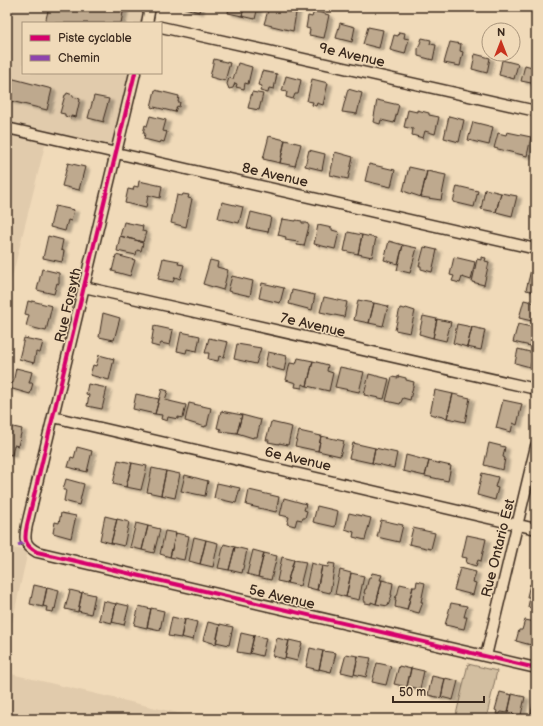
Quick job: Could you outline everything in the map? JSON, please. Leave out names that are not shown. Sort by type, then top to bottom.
[{"type":"street","points":[[147,22],[150,7]]},
{"type":"street","name":"9e Avenue","points":[[162,27],[536,111]]},
{"type":"street","name":"Rue Forsyth","points":[[26,542],[26,534],[53,417],[135,74]]},
{"type":"street","name":"8e Avenue","points":[[7,128],[536,249]]},
{"type":"street","name":"7e Avenue","points":[[84,287],[536,389]]},
{"type":"street","name":"6e Avenue","points":[[53,417],[536,529]]},
{"type":"street","name":"Rue Ontario Est","points":[[486,656],[536,446]]},
{"type":"street","name":"5e Avenue","points":[[26,542],[30,548],[37,552],[536,668]]},
{"type":"shaded area","points":[[7,7],[150,7],[146,22],[22,22],[22,74],[135,74],[116,152],[47,137],[7,297]]},
{"type":"shaded area","points":[[7,547],[28,551],[7,645]]},
{"type":"shaded area","points":[[468,664],[497,671],[486,719],[455,719]]},
{"type":"shaded area","points":[[7,673],[203,719],[7,719]]},
{"type":"building","points":[[49,7],[124,7],[121,22],[45,22]]},
{"type":"building","points":[[181,7],[200,7],[199,12]]},
{"type":"building","points":[[229,7],[244,7],[242,16],[228,13]]},
{"type":"building","points":[[244,7],[258,7],[255,19],[242,16]]},
{"type":"building","points":[[269,7],[297,7],[293,31],[264,24]]},
{"type":"building","points":[[314,11],[329,15],[324,38],[309,35],[310,29],[306,28],[308,16],[312,17]]},
{"type":"building","points":[[340,23],[355,27],[352,42],[336,38]]},
{"type":"building","points":[[368,27],[383,30],[379,48],[363,44]]},
{"type":"building","points":[[399,32],[405,33],[404,38],[409,39],[405,54],[390,50],[394,35],[398,36]]},
{"type":"building","points":[[422,38],[431,40],[430,44],[436,45],[433,60],[418,56],[418,49]]},
{"type":"building","points":[[450,42],[461,44],[460,51],[463,52],[460,66],[444,63]]},
{"type":"building","points":[[475,54],[481,56],[481,62],[489,62],[487,73],[472,69]]},
{"type":"building","points":[[214,59],[230,63],[225,81],[210,77]]},
{"type":"building","points":[[502,62],[518,64],[514,79],[499,75]]},
{"type":"building","points":[[238,63],[252,67],[248,84],[245,83],[244,89],[236,87],[237,84],[235,83],[233,88],[229,89],[227,84],[229,78],[233,79]]},
{"type":"building","points":[[525,65],[536,68],[536,84],[521,81]]},
{"type":"building","points":[[262,71],[277,74],[274,89],[269,88],[268,93],[260,91],[262,86],[258,85]]},
{"type":"building","points":[[286,76],[301,80],[298,94],[295,94],[293,99],[286,97],[287,92],[282,91]]},
{"type":"building","points":[[10,78],[52,89],[47,110],[7,100]]},
{"type":"building","points":[[312,79],[328,83],[323,105],[317,103],[316,106],[312,105],[313,102],[307,101]]},
{"type":"building","points":[[348,89],[362,93],[357,114],[342,112]]},
{"type":"building","points":[[155,90],[179,96],[179,107],[177,106],[175,112],[151,107]]},
{"type":"building","points":[[252,92],[263,94],[259,110],[248,108]]},
{"type":"building","points":[[67,93],[80,99],[76,117],[71,116],[71,118],[60,113],[65,95]]},
{"type":"building","points":[[94,96],[109,99],[103,120],[104,122],[88,118]]},
{"type":"building","points":[[377,100],[399,105],[394,123],[381,120],[380,124],[373,122]]},
{"type":"building","points":[[408,110],[417,112],[417,110],[439,117],[435,134],[425,131],[423,138],[412,135],[413,129],[404,127]]},
{"type":"building","points":[[150,116],[166,120],[163,131],[167,132],[164,142],[161,141],[160,143],[144,139],[145,133],[143,133],[145,125],[147,126]]},
{"type":"building","points":[[449,116],[464,120],[459,142],[444,138]]},
{"type":"building","points":[[473,122],[493,127],[489,145],[468,140]]},
{"type":"building","points":[[507,132],[531,137],[527,156],[494,148],[498,133],[506,135]]},
{"type":"building","points":[[269,136],[285,140],[280,163],[263,159]]},
{"type":"building","points":[[285,140],[301,144],[295,166],[280,163]]},
{"type":"building","points":[[309,150],[325,154],[322,170],[305,166]]},
{"type":"building","points":[[335,152],[353,157],[348,179],[330,175]]},
{"type":"building","points":[[68,163],[85,167],[79,190],[62,186]]},
{"type":"building","points":[[369,164],[395,170],[391,187],[365,181]]},
{"type":"building","points":[[409,167],[427,171],[421,197],[403,191]]},
{"type":"building","points":[[427,171],[446,175],[441,200],[421,197]]},
{"type":"building","points":[[139,181],[162,186],[160,198],[148,195],[146,208],[125,203],[128,189],[133,190],[134,186],[138,187]]},
{"type":"building","points":[[457,186],[478,191],[474,207],[453,202]]},
{"type":"building","points":[[485,189],[501,193],[496,212],[481,209]]},
{"type":"building","points":[[501,193],[517,196],[512,216],[496,212]]},
{"type":"building","points":[[183,194],[189,195],[188,198],[192,199],[186,227],[171,223],[177,195],[182,196]]},
{"type":"building","points":[[222,202],[243,207],[239,223],[218,218]]},
{"type":"building","points":[[55,206],[74,210],[71,221],[68,220],[65,231],[50,227]]},
{"type":"building","points":[[251,212],[271,217],[268,232],[247,228]]},
{"type":"building","points":[[282,219],[296,220],[302,221],[302,223],[307,223],[309,226],[304,246],[297,245],[298,242],[285,240],[286,237],[278,235]]},
{"type":"building","points":[[124,222],[143,226],[142,231],[146,232],[143,242],[120,236]]},
{"type":"building","points":[[318,225],[332,228],[332,230],[339,232],[335,249],[314,244]]},
{"type":"building","points":[[348,232],[362,235],[358,254],[344,251]]},
{"type":"building","points":[[362,235],[376,238],[372,257],[358,254]]},
{"type":"building","points":[[48,236],[63,240],[61,250],[64,251],[62,262],[43,258]]},
{"type":"building","points":[[120,236],[143,243],[141,251],[137,250],[136,255],[117,251]]},
{"type":"building","points":[[389,241],[403,245],[398,264],[384,260]]},
{"type":"building","points":[[403,245],[417,248],[410,273],[397,270]]},
{"type":"building","points":[[424,247],[437,250],[432,272],[421,269],[421,266],[419,266]]},
{"type":"building","points":[[116,255],[135,260],[130,276],[112,271]]},
{"type":"building","points":[[454,257],[475,262],[471,280],[462,277],[460,283],[452,281],[454,276],[450,275]]},
{"type":"building","points":[[481,257],[486,258],[485,261],[489,262],[484,285],[472,282],[477,259],[481,260]]},
{"type":"building","points":[[163,258],[179,261],[178,264],[184,265],[180,279],[175,277],[173,282],[158,279]]},
{"type":"building","points":[[210,260],[218,262],[217,267],[228,270],[223,290],[203,284]]},
{"type":"building","points":[[42,269],[59,273],[59,284],[57,283],[54,294],[37,290]]},
{"type":"building","points":[[531,270],[536,272],[536,292],[526,290]]},
{"type":"building","points":[[232,276],[253,281],[250,296],[228,291]]},
{"type":"building","points":[[262,283],[284,288],[280,303],[259,298]]},
{"type":"building","points":[[292,290],[315,295],[312,310],[289,304]]},
{"type":"building","points":[[324,297],[347,302],[344,317],[320,312]]},
{"type":"building","points":[[358,300],[374,303],[369,323],[354,320]]},
{"type":"building","points":[[524,300],[536,303],[536,322],[519,318]]},
{"type":"building","points":[[28,301],[52,306],[46,331],[26,326],[29,315],[25,314]]},
{"type":"building","points":[[374,303],[388,306],[383,326],[369,323]]},
{"type":"building","points":[[400,308],[415,311],[410,333],[395,330]]},
{"type":"building","points":[[103,313],[120,318],[114,340],[99,337]]},
{"type":"building","points":[[423,316],[437,319],[433,338],[419,334]]},
{"type":"building","points":[[437,319],[451,322],[446,341],[433,338]]},
{"type":"building","points":[[457,324],[472,327],[467,347],[453,343]]},
{"type":"building","points":[[518,324],[536,328],[535,347],[513,342]]},
{"type":"building","points":[[154,326],[173,330],[170,345],[161,343],[159,347],[151,345]]},
{"type":"building","points":[[472,327],[485,330],[481,350],[467,347]]},
{"type":"building","points":[[181,332],[200,336],[197,351],[187,349],[186,353],[177,351]]},
{"type":"building","points":[[24,338],[43,342],[40,353],[36,352],[34,363],[19,359]]},
{"type":"building","points":[[209,338],[228,342],[224,357],[219,356],[218,361],[208,359],[209,353],[205,353]]},
{"type":"building","points":[[237,344],[261,348],[256,364],[234,359]]},
{"type":"building","points":[[518,349],[534,353],[530,367],[515,363]]},
{"type":"building","points":[[268,352],[287,356],[284,371],[265,366]]},
{"type":"building","points":[[99,355],[114,359],[109,380],[90,375],[93,365],[96,366]]},
{"type":"building","points":[[298,358],[313,361],[307,386],[302,384],[302,388],[295,387],[296,383],[286,380],[290,363],[296,364]]},
{"type":"building","points":[[313,361],[328,365],[327,371],[333,373],[329,391],[307,386]]},
{"type":"building","points":[[340,367],[364,372],[359,392],[335,387]]},
{"type":"building","points":[[16,368],[32,372],[29,383],[33,383],[30,394],[9,388],[10,383],[13,383]]},
{"type":"building","points":[[369,374],[389,379],[384,399],[364,395]]},
{"type":"building","points":[[398,376],[414,382],[410,400],[403,398],[400,404],[386,401],[392,377],[398,378]]},
{"type":"building","points":[[88,384],[107,388],[102,409],[87,406],[89,395],[86,394]]},
{"type":"building","points":[[162,389],[168,391],[165,400],[186,405],[183,418],[178,417],[178,419],[168,417],[167,421],[161,419],[162,415],[155,414]]},
{"type":"building","points":[[435,390],[453,394],[447,418],[430,414]]},
{"type":"building","points":[[136,394],[159,399],[155,414],[133,409]]},
{"type":"building","points":[[453,394],[470,398],[465,422],[447,418]]},
{"type":"building","points":[[503,400],[522,404],[517,425],[513,423],[511,432],[496,428]]},
{"type":"building","points":[[189,403],[211,408],[207,426],[205,427],[185,421]]},
{"type":"building","points":[[221,411],[242,415],[237,433],[220,431],[221,429],[217,428]]},
{"type":"building","points":[[242,415],[261,420],[257,437],[253,438],[237,433]]},
{"type":"building","points":[[271,422],[292,427],[288,445],[268,442],[269,440],[266,440]]},
{"type":"building","points":[[9,426],[22,429],[18,446],[14,445],[12,455],[7,454],[7,432]]},
{"type":"building","points":[[299,431],[321,436],[318,451],[295,446]]},
{"type":"building","points":[[321,436],[344,441],[340,456],[318,451]]},
{"type":"building","points":[[353,443],[375,448],[372,463],[349,458]]},
{"type":"building","points":[[489,443],[505,447],[503,470],[484,465]]},
{"type":"building","points":[[77,447],[92,451],[87,472],[68,467],[71,457],[74,458]]},
{"type":"building","points":[[375,448],[397,453],[394,468],[372,463]]},
{"type":"building","points":[[406,455],[429,461],[425,476],[403,471]]},
{"type":"building","points":[[118,460],[132,463],[126,487],[113,484]]},
{"type":"building","points":[[429,461],[451,466],[448,481],[425,476]]},
{"type":"building","points":[[132,463],[147,466],[141,490],[126,487]]},
{"type":"building","points":[[152,468],[166,471],[161,495],[147,492]]},
{"type":"building","points":[[166,471],[180,474],[175,498],[161,495]]},
{"type":"building","points":[[482,473],[498,477],[495,487],[498,488],[495,500],[477,495]]},
{"type":"building","points":[[185,475],[208,481],[205,496],[181,491]]},
{"type":"building","points":[[66,479],[84,484],[79,505],[64,501],[66,490],[63,490]]},
{"type":"building","points":[[217,483],[240,488],[236,503],[214,498]]},
{"type":"building","points":[[249,490],[279,497],[276,512],[246,505]]},
{"type":"building","points":[[284,498],[306,504],[304,510],[307,511],[305,518],[302,520],[297,519],[295,526],[287,524],[289,517],[280,515]]},
{"type":"building","points":[[317,506],[338,511],[335,527],[313,522]]},
{"type":"building","points":[[61,513],[76,516],[71,538],[53,533],[55,522],[59,523]]},
{"type":"building","points":[[349,513],[371,518],[365,540],[353,537],[354,532],[345,529]]},
{"type":"building","points":[[105,516],[117,519],[111,543],[100,540]]},
{"type":"building","points":[[117,519],[129,522],[124,546],[111,543]]},
{"type":"building","points":[[381,520],[403,525],[399,542],[377,537]]},
{"type":"building","points":[[136,523],[148,526],[142,550],[130,547]]},
{"type":"building","points":[[148,526],[160,529],[154,553],[142,550]]},
{"type":"building","points":[[413,528],[435,533],[431,549],[409,544]]},
{"type":"building","points":[[165,531],[176,533],[170,557],[160,554]]},
{"type":"building","points":[[176,533],[189,536],[184,560],[170,557]]},
{"type":"building","points":[[467,535],[486,539],[481,561],[478,560],[476,566],[466,563],[467,558],[462,557]]},
{"type":"building","points":[[194,537],[206,540],[200,564],[189,561]]},
{"type":"building","points":[[206,540],[218,543],[213,567],[200,564]]},
{"type":"building","points":[[224,544],[235,547],[229,570],[218,568]]},
{"type":"building","points":[[235,547],[247,550],[242,573],[229,570]]},
{"type":"building","points":[[253,550],[264,553],[258,577],[247,574]]},
{"type":"building","points":[[264,553],[277,556],[271,580],[258,577]]},
{"type":"building","points":[[282,557],[294,560],[287,583],[277,581]]},
{"type":"building","points":[[294,560],[306,562],[300,586],[287,583]]},
{"type":"building","points":[[311,563],[322,566],[317,590],[306,587]]},
{"type":"building","points":[[329,563],[335,564],[330,593],[317,590],[322,566],[328,567]]},
{"type":"building","points":[[460,568],[476,572],[473,582],[476,583],[473,595],[454,590]]},
{"type":"building","points":[[340,570],[351,573],[346,597],[335,594]]},
{"type":"building","points":[[351,573],[364,576],[359,600],[346,597]]},
{"type":"building","points":[[372,573],[382,575],[376,604],[371,602],[371,604],[365,603],[364,601],[365,589]]},
{"type":"building","points":[[382,580],[393,583],[392,595],[388,606],[376,604]]},
{"type":"building","points":[[417,581],[425,583],[421,602],[423,602],[419,613],[407,610],[413,587],[416,587]]},
{"type":"building","points":[[400,584],[413,587],[407,610],[395,607],[395,600]]},
{"type":"building","points":[[530,584],[536,586],[536,609],[528,607],[530,597],[527,597]]},
{"type":"building","points":[[34,585],[47,588],[43,607],[30,604]]},
{"type":"building","points":[[47,587],[59,590],[53,612],[46,611],[47,607],[43,606]]},
{"type":"building","points":[[70,590],[82,593],[78,612],[65,609]]},
{"type":"building","points":[[82,592],[95,595],[91,614],[78,611]]},
{"type":"building","points":[[103,601],[116,604],[112,623],[99,620]]},
{"type":"building","points":[[116,603],[129,606],[124,625],[112,622]]},
{"type":"building","points":[[451,603],[467,606],[464,617],[467,617],[464,629],[445,625]]},
{"type":"building","points":[[139,606],[151,609],[147,628],[134,625]]},
{"type":"building","points":[[151,608],[164,611],[160,630],[147,627]]},
{"type":"building","points":[[172,617],[185,620],[181,638],[168,636]]},
{"type":"building","points":[[185,619],[197,622],[193,640],[181,637]]},
{"type":"building","points":[[525,620],[536,622],[535,646],[516,641],[519,630],[522,630]]},
{"type":"building","points":[[208,622],[220,625],[216,644],[203,640]]},
{"type":"building","points":[[220,624],[233,627],[229,645],[216,642]]},
{"type":"building","points":[[241,633],[254,636],[250,654],[237,652]]},
{"type":"building","points":[[254,635],[266,638],[262,656],[250,653]]},
{"type":"building","points":[[277,638],[289,641],[285,659],[272,656]]},
{"type":"building","points":[[289,640],[302,643],[297,661],[285,658]]},
{"type":"building","points":[[310,648],[323,651],[319,670],[306,667]]},
{"type":"building","points":[[323,651],[336,653],[331,672],[319,669]]},
{"type":"building","points":[[346,654],[358,656],[354,675],[341,672]]},
{"type":"building","points":[[358,656],[371,658],[366,677],[354,674]]},
{"type":"building","points":[[377,663],[391,666],[386,685],[372,682]]},
{"type":"building","points":[[399,666],[411,669],[407,687],[394,684]]},
{"type":"building","points":[[411,668],[424,671],[420,689],[407,686]]},
{"type":"building","points":[[432,676],[445,679],[441,698],[428,695]]},
{"type":"building","points":[[445,678],[458,681],[453,700],[441,697]]},
{"type":"building","points":[[500,692],[512,695],[508,713],[501,712],[500,714],[496,714],[497,711],[495,710]]},
{"type":"building","points":[[512,694],[525,697],[521,715],[519,715],[518,719],[513,718],[514,714],[508,712]]},
{"type":"building","points":[[534,700],[536,700],[536,719],[530,718]]},
{"type":"marked path","points":[[18,545],[26,542]]},
{"type":"cycle path","points":[[135,74],[27,525],[25,534],[27,544],[37,552],[536,668]]}]
